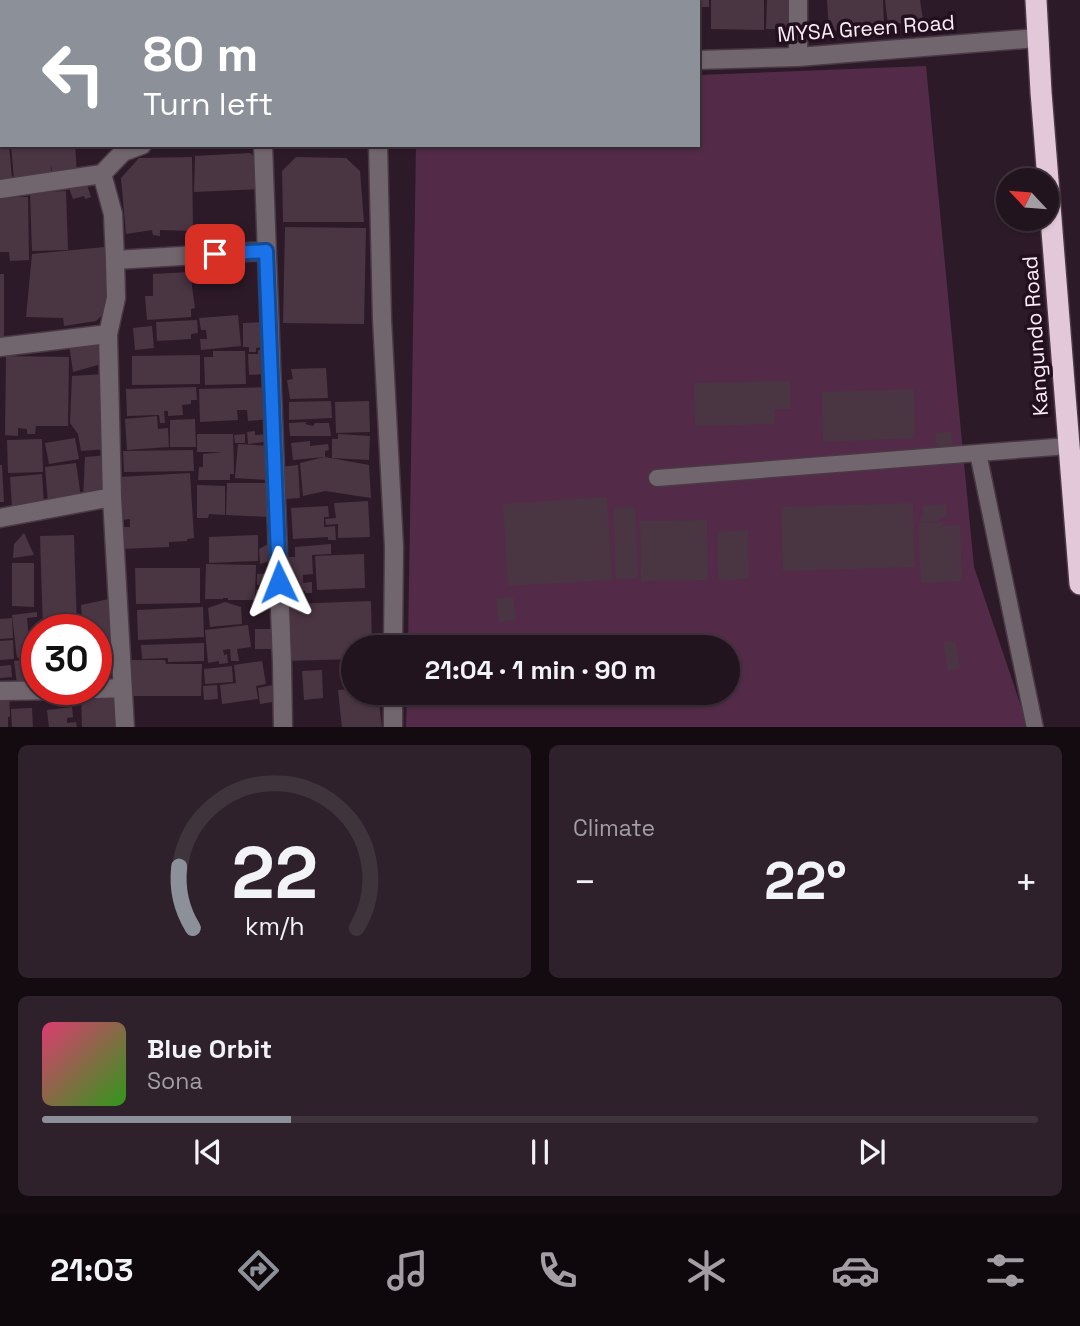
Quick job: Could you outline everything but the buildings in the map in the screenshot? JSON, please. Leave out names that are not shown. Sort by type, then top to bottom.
[{"type":"highway","name":"Kangundo Road","points":[[1036,0],[1080,584]]},
{"type":"street","points":[[798,0],[798,57]]},
{"type":"street","name":"MYSA Green Road","points":[[700,60],[798,57],[1037,38]]},
{"type":"street","points":[[0,189],[102,174],[123,152],[137,147]]},
{"type":"street","points":[[263,147],[283,727]]},
{"type":"street","points":[[378,147],[382,319],[394,547],[393,635]]},
{"type":"street","points":[[102,174],[113,214],[115,260],[116,298],[108,334],[112,497],[125,727]]},
{"type":"street","points":[[115,260],[266,251]]},
{"type":"street","points":[[0,347],[108,334]]},
{"type":"street","points":[[0,518],[112,497]]},
{"type":"street","points":[[112,688],[123,688]]},
{"type":"street","points":[[0,691],[21,691]]},
{"type":"street","points":[[393,705],[393,727]]},
{"type":"lane","points":[[657,478],[1068,446]]},
{"type":"lane","points":[[978,453],[1035,727]]},
{"type":"shaded area","points":[[926,66],[974,567],[1028,727],[406,727],[407,705],[740,705],[740,635],[408,635],[416,147],[700,147],[700,75]]},
{"type":"route","points":[[215,254],[266,251],[279,582]]}]
